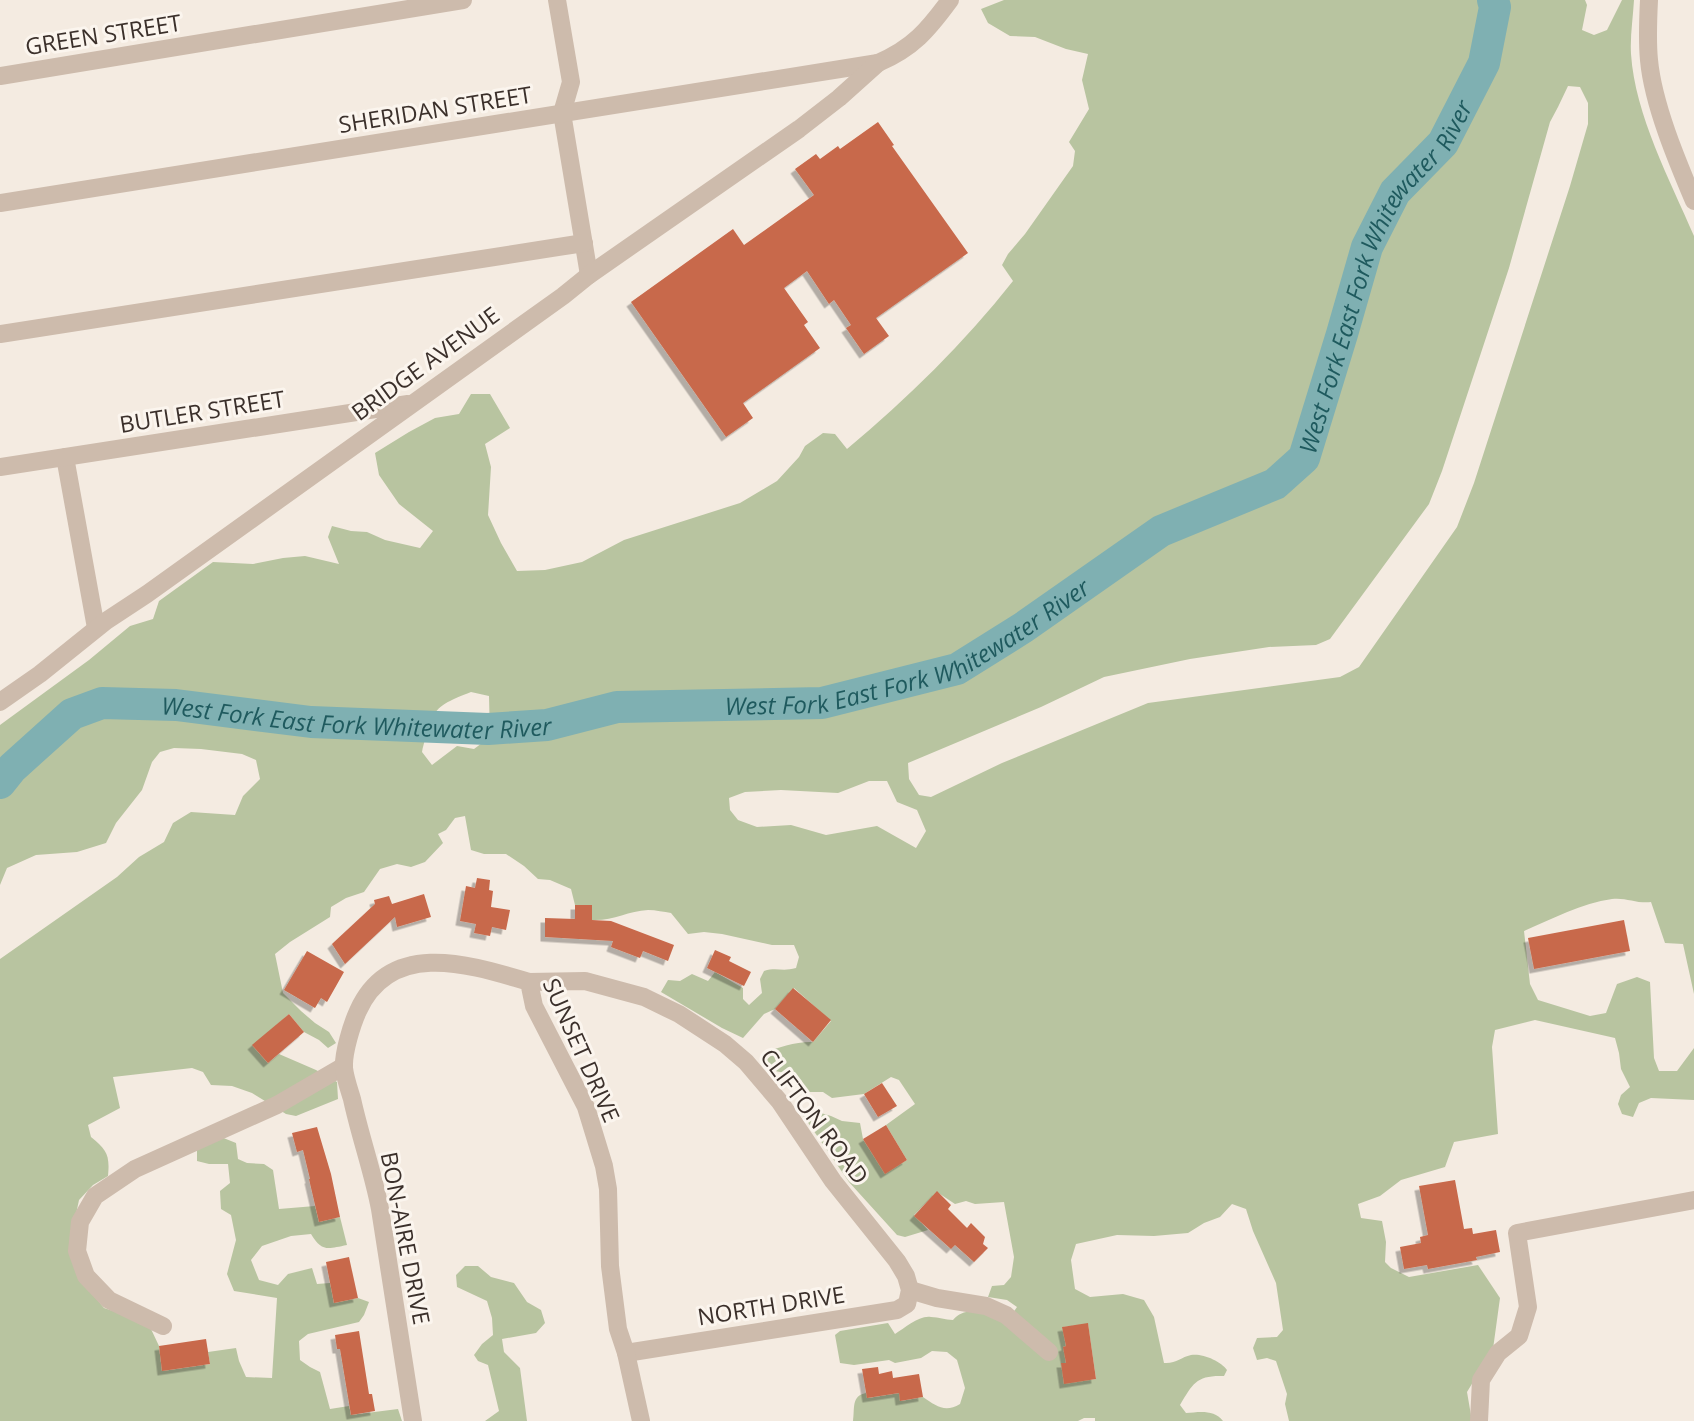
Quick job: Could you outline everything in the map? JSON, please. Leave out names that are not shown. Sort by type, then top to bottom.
[{"type":"street","name":"GREEN STREET","points":[[0,76],[463,0]]},
{"type":"street","points":[[557,0],[571,82],[562,113],[589,275]]},
{"type":"street","points":[[878,63],[896,55],[917,40],[950,0]]},
{"type":"street","points":[[1649,0],[1649,61],[1652,80],[1660,110],[1694,201]]},
{"type":"street","name":"SHERIDAN STREET","points":[[0,203],[878,63]]},
{"type":"street","name":"BRIDGE AVENUE","points":[[0,702],[40,674],[96,628],[589,275],[799,129],[878,63]]},
{"type":"street","points":[[0,334],[584,243]]},
{"type":"street","name":"BUTLER STREET","points":[[0,467],[411,404]]},
{"type":"street","points":[[65,457],[96,628]]},
{"type":"street","name":"SUNSET DRIVE","points":[[344,1066],[351,1029],[360,1006],[371,988],[402,967],[424,962],[475,966],[529,982],[534,1006],[586,1107],[604,1166],[609,1199],[610,1266],[618,1329],[641,1421]]},
{"type":"street","name":"CLIFTON ROAD","points":[[529,982],[585,981],[642,996],[679,1014],[725,1044],[746,1062],[780,1102],[833,1181],[897,1261],[910,1290]]},
{"type":"street","points":[[163,1326],[109,1300],[86,1276],[78,1251],[80,1222],[95,1196],[135,1169],[277,1105],[344,1066]]},
{"type":"street","name":"BON-AIRE DRIVE","points":[[344,1066],[380,1209],[413,1421]]},
{"type":"street","points":[[1479,1421],[1481,1380],[1498,1353],[1519,1336],[1528,1307],[1517,1233],[1694,1200]]},
{"type":"street","points":[[910,1290],[937,1298],[986,1306],[1006,1315],[1049,1352]]},
{"type":"street","name":"NORTH DRIVE","points":[[626,1353],[897,1310],[907,1304],[910,1290]]},
{"type":"green space","points":[[1004,0],[1585,0],[1587,5],[1582,30],[1594,35],[1607,30],[1622,0],[1634,0],[1631,54],[1639,100],[1655,147],[1694,236],[1694,994],[1683,944],[1665,943],[1651,902],[1617,899],[1601,901],[1524,931],[1530,984],[1538,1000],[1590,1016],[1606,1013],[1617,984],[1637,977],[1650,982],[1654,1058],[1659,1071],[1677,1071],[1694,1048],[1694,1100],[1651,1098],[1639,1103],[1633,1117],[1622,1114],[1618,1104],[1621,1095],[1630,1087],[1621,1069],[1615,1038],[1535,1020],[1495,1030],[1492,1047],[1498,1134],[1454,1142],[1445,1167],[1401,1180],[1380,1196],[1358,1204],[1361,1218],[1382,1221],[1386,1242],[1385,1262],[1391,1268],[1409,1277],[1478,1265],[1500,1298],[1493,1349],[1467,1392],[1472,1421],[1289,1421],[1285,1404],[1287,1394],[1276,1361],[1267,1358],[1257,1360],[1253,1348],[1257,1338],[1277,1337],[1283,1330],[1276,1283],[1246,1209],[1232,1204],[1220,1217],[1188,1233],[1117,1235],[1076,1244],[1071,1260],[1075,1289],[1090,1297],[1123,1294],[1144,1300],[1154,1317],[1164,1363],[1200,1355],[1211,1358],[1227,1370],[1224,1376],[1208,1377],[1197,1382],[1180,1405],[1186,1413],[1211,1413],[1223,1421],[1095,1421],[1095,1418],[1084,1418],[1078,1421],[853,1421],[856,1400],[866,1393],[868,1398],[899,1393],[901,1401],[923,1397],[936,1406],[945,1408],[960,1404],[965,1388],[957,1360],[947,1352],[932,1351],[921,1358],[895,1363],[889,1360],[854,1365],[840,1363],[835,1335],[840,1331],[888,1323],[895,1334],[922,1318],[953,1320],[965,1312],[978,1312],[1006,1323],[1017,1307],[1007,1300],[988,1297],[992,1286],[1004,1285],[1011,1277],[1014,1257],[1004,1202],[975,1204],[966,1201],[955,1204],[937,1192],[914,1215],[928,1230],[905,1237],[897,1235],[849,1182],[800,1111],[811,1110],[842,1121],[860,1123],[863,1139],[885,1173],[907,1160],[886,1125],[915,1104],[899,1080],[891,1077],[864,1094],[832,1098],[823,1092],[809,1092],[798,1088],[795,1075],[775,1071],[765,1062],[765,1053],[801,1042],[813,1042],[831,1021],[794,988],[775,1009],[764,1014],[743,1038],[661,992],[668,980],[680,981],[692,974],[708,981],[715,972],[743,988],[743,999],[749,1005],[762,993],[760,979],[764,971],[796,968],[799,957],[794,945],[772,945],[704,932],[688,934],[671,913],[657,911],[648,910],[592,920],[592,906],[575,905],[571,889],[550,880],[538,879],[506,854],[484,854],[471,850],[465,816],[455,818],[446,830],[438,834],[443,843],[425,862],[411,867],[397,864],[380,869],[364,892],[331,907],[330,917],[275,954],[283,993],[315,1023],[329,1032],[336,1043],[328,1048],[304,1032],[289,1014],[253,1046],[268,1063],[279,1054],[337,1082],[338,1099],[296,1116],[286,1114],[252,1093],[232,1086],[211,1085],[203,1072],[192,1068],[113,1077],[120,1108],[88,1125],[91,1137],[106,1154],[108,1176],[93,1185],[79,1200],[75,1219],[95,1297],[104,1308],[132,1317],[151,1329],[159,1346],[162,1371],[210,1364],[208,1352],[236,1348],[246,1377],[272,1378],[277,1298],[234,1291],[227,1274],[236,1240],[231,1215],[221,1209],[220,1191],[230,1183],[228,1164],[197,1161],[197,1150],[221,1137],[236,1143],[238,1159],[247,1163],[264,1164],[273,1170],[279,1209],[315,1206],[319,1222],[340,1217],[347,1245],[326,1248],[318,1244],[311,1234],[291,1236],[262,1246],[251,1260],[259,1280],[278,1285],[288,1274],[312,1268],[317,1284],[330,1283],[334,1303],[358,1298],[369,1302],[359,1322],[308,1334],[299,1341],[300,1360],[320,1372],[330,1409],[349,1406],[351,1415],[398,1409],[402,1421],[0,1421],[0,959],[117,877],[139,857],[164,842],[173,823],[191,812],[235,815],[243,796],[260,779],[256,760],[242,754],[174,748],[160,752],[152,762],[142,790],[116,823],[106,843],[77,852],[36,855],[7,868],[0,885],[0,725],[89,660],[130,626],[153,619],[159,601],[213,562],[253,564],[305,556],[339,564],[328,537],[332,526],[367,532],[385,540],[420,548],[433,531],[399,504],[379,475],[375,453],[435,418],[459,414],[471,394],[490,394],[510,428],[485,444],[491,467],[488,515],[517,571],[545,570],[582,562],[624,540],[740,503],[777,481],[799,457],[805,446],[823,433],[835,434],[847,449],[934,369],[1013,281],[1002,265],[1073,166],[1075,151],[1069,142],[1089,109],[1082,80],[1088,54],[1035,37],[1010,36],[988,23],[981,9]],"holes":[[[1568,86],[1580,87],[1588,103],[1588,124],[1474,483],[1457,527],[1359,667],[1340,677],[1148,703],[1002,763],[931,797],[919,795],[909,779],[908,763],[1041,707],[1104,677],[1190,659],[1269,647],[1316,645],[1330,639],[1429,504],[1509,268],[1550,122]],[[471,692],[489,696],[490,737],[474,749],[457,746],[432,765],[422,752],[428,728],[435,713],[448,702]],[[869,781],[887,781],[897,802],[917,810],[926,831],[916,848],[877,826],[826,835],[791,825],[757,827],[738,820],[730,810],[729,798],[745,792],[781,790],[838,793]],[[1088,1324],[1096,1379],[1064,1383],[1062,1363],[1066,1363],[1066,1346],[1063,1327]]]},
{"type":"green space","points":[[465,1266],[478,1266],[491,1277],[514,1283],[527,1302],[541,1310],[545,1323],[536,1333],[502,1339],[504,1352],[520,1368],[527,1421],[485,1421],[499,1411],[488,1365],[478,1361],[474,1355],[493,1335],[492,1318],[487,1301],[457,1287],[456,1275]]},
{"type":"building","points":[[878,122],[968,253],[876,318],[889,336],[864,354],[846,328],[851,325],[834,300],[829,304],[807,271],[784,288],[808,322],[804,325],[820,348],[743,403],[753,418],[726,437],[631,302],[733,229],[744,245],[814,195],[795,169],[816,154],[820,159],[838,146],[840,149]]},
{"type":"building","points":[[477,878],[490,880],[489,890],[493,891],[491,907],[510,910],[506,930],[492,927],[490,936],[474,933],[476,924],[460,921],[466,886],[475,888]]},
{"type":"building","points":[[424,894],[431,917],[397,927],[395,917],[345,964],[332,944],[375,904],[374,900],[389,896],[392,904]]},
{"type":"building","points":[[575,905],[592,905],[592,920],[611,921],[674,945],[668,961],[643,951],[640,958],[611,947],[613,941],[545,937],[545,918],[575,919]]},
{"type":"building","points":[[1624,920],[1630,951],[1534,969],[1528,938]]},
{"type":"building","points":[[715,950],[731,957],[729,961],[751,972],[744,986],[707,968]]},
{"type":"building","points":[[307,951],[344,972],[327,1002],[321,998],[315,1008],[284,990]]},
{"type":"building","points":[[793,988],[831,1020],[813,1042],[775,1009]]},
{"type":"building","points":[[289,1014],[304,1032],[268,1063],[252,1045]]},
{"type":"building","points":[[882,1083],[897,1106],[878,1117],[864,1094]]},
{"type":"building","points":[[886,1125],[907,1160],[885,1174],[863,1139]]},
{"type":"building","points":[[317,1127],[340,1217],[319,1222],[303,1150],[297,1152],[292,1133]]},
{"type":"building","points":[[1455,1180],[1464,1229],[1472,1228],[1473,1234],[1496,1230],[1500,1252],[1476,1257],[1477,1260],[1428,1269],[1427,1265],[1404,1269],[1400,1247],[1421,1243],[1420,1237],[1428,1235],[1419,1186]]},
{"type":"building","points":[[937,1191],[951,1205],[948,1209],[967,1228],[971,1223],[985,1237],[983,1244],[988,1248],[974,1262],[955,1245],[951,1249],[914,1216]]},
{"type":"building","points":[[349,1257],[358,1298],[334,1303],[326,1262]]},
{"type":"building","points":[[1088,1323],[1096,1379],[1064,1384],[1061,1363],[1066,1363],[1063,1347],[1066,1346],[1062,1327]]},
{"type":"building","points":[[359,1331],[369,1394],[372,1394],[375,1411],[351,1415],[340,1349],[337,1349],[335,1335]]},
{"type":"building","points":[[206,1339],[210,1364],[162,1371],[159,1346]]},
{"type":"building","points":[[878,1367],[879,1374],[892,1371],[893,1378],[919,1374],[923,1397],[900,1401],[899,1393],[867,1398],[862,1369]]},
{"type":"waterway","name":"West Fork East Fork Whitewater River","points":[[0,783],[12,768],[72,714],[102,703],[176,705],[311,722],[488,729],[547,725],[617,707],[822,703],[957,669],[1024,627],[1161,531],[1275,484],[1304,458],[1367,247],[1395,192],[1443,143],[1484,63],[1495,7],[1493,0]]}]
